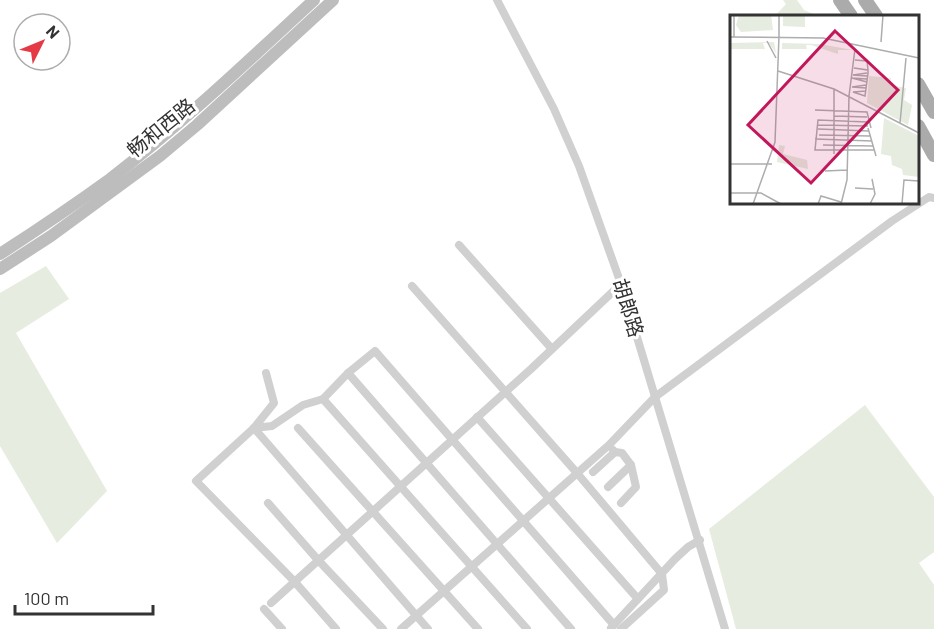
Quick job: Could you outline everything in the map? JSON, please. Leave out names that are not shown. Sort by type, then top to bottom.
[{"type":"main road","name":"畅和西路","points":[[0,254],[102,185],[151,146],[314,0]]},
{"type":"main road","name":"畅和西路","points":[[0,269],[51,236],[169,148],[333,0]]},
{"type":"main road","points":[[840,0],[850,15]]},
{"type":"main road","points":[[865,0],[875,15]]},
{"type":"main road","points":[[919,86],[934,112]]},
{"type":"main road","points":[[919,128],[934,155]]},
{"type":"street","name":"胡郎路","points":[[497,0],[525,51],[575,157],[621,284],[725,629]]},
{"type":"street","points":[[919,203],[929,197],[934,198]]},
{"type":"street","points":[[593,472],[655,397],[918,204]]},
{"type":"street","points":[[459,245],[552,349]]},
{"type":"street","points":[[282,629],[267,606],[506,392],[621,284]]},
{"type":"street","points":[[412,286],[577,473],[662,574],[664,590],[615,628]]},
{"type":"street","points":[[254,428],[272,426],[303,405],[323,399],[348,373],[375,351],[615,628]]},
{"type":"street","points":[[266,373],[274,403],[254,428],[196,481],[294,581],[336,629]]},
{"type":"street","points":[[348,373],[571,629]]},
{"type":"street","points":[[323,399],[527,629]]},
{"type":"street","points":[[477,417],[638,599]]},
{"type":"street","points":[[254,428],[428,629]]},
{"type":"street","points":[[298,428],[478,629]]},
{"type":"street","points":[[401,629],[577,473],[612,448]]},
{"type":"street","points":[[612,448],[622,453],[630,465],[636,487],[621,503]]},
{"type":"street","points":[[608,487],[630,465]]},
{"type":"street","points":[[268,503],[383,629]]},
{"type":"street","points":[[615,628],[638,599],[688,547],[700,540]]},
{"type":"shaded area","points":[[783,0],[797,0],[804,10],[816,15],[776,15],[786,4]]},
{"type":"shaded area","points":[[46,266],[69,299],[16,333],[107,491],[57,543],[0,446],[0,293]]},
{"type":"shaded area","points":[[865,405],[934,497],[934,552],[919,563],[934,585],[934,629],[736,629],[709,529]]}]
